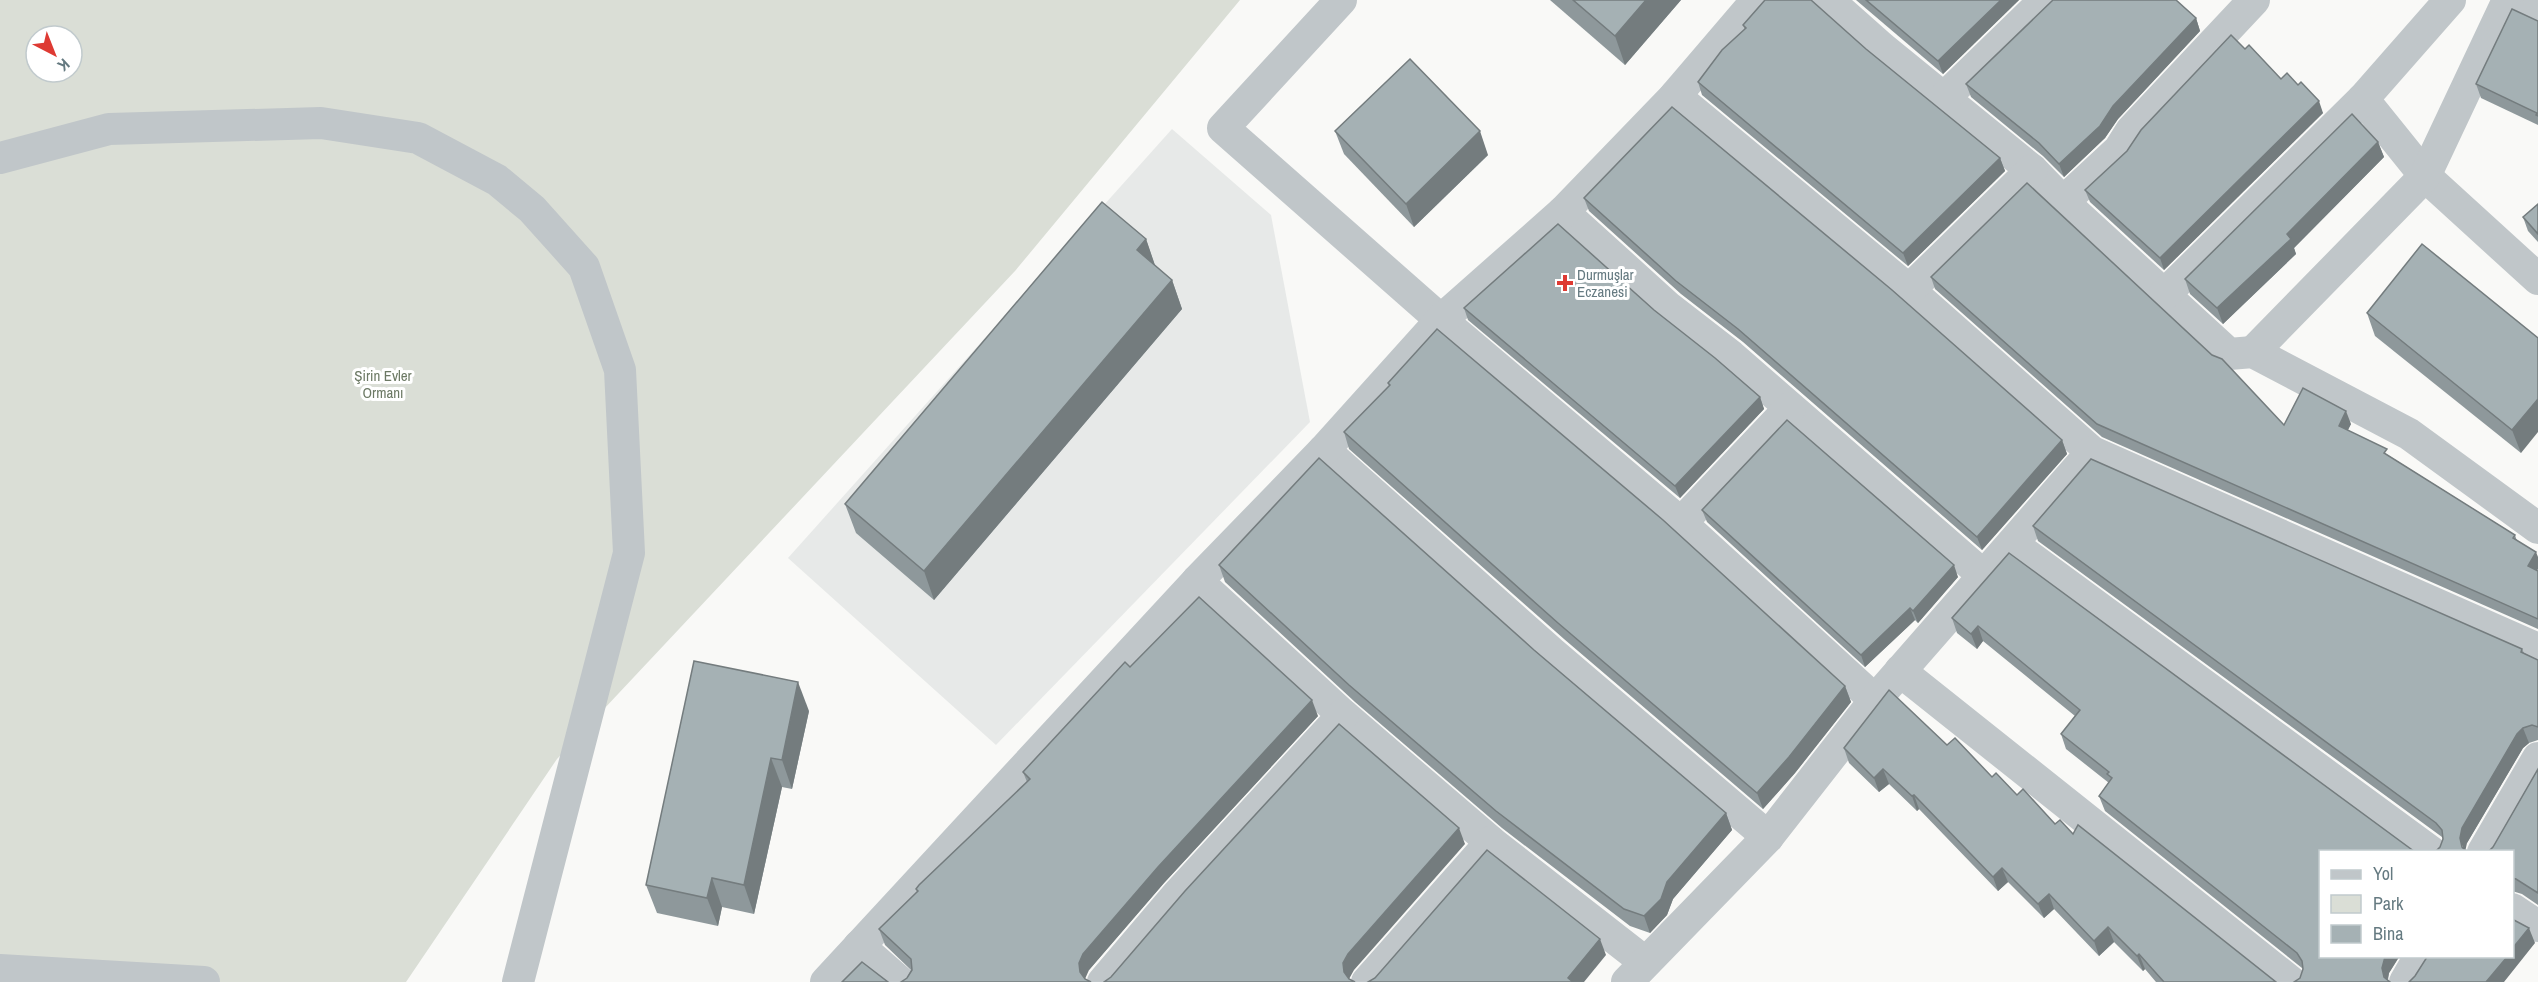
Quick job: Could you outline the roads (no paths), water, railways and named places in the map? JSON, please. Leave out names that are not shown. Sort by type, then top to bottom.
[{"type":"street","points":[[1341,0],[1223,128],[1441,320],[1681,524],[1875,700]]},
{"type":"street","points":[[826,982],[1197,581],[1324,450],[1441,320],[1563,212],[1675,96],[1757,0]]},
{"type":"street","points":[[1828,0],[2032,170],[2063,202],[2229,354],[2253,352],[2409,434],[2538,528]]},
{"type":"street","points":[[1944,98],[2045,0]]},
{"type":"street","points":[[2063,202],[2119,150],[2131,131],[2254,0]]},
{"type":"street","points":[[2165,294],[2363,99],[2450,0]]},
{"type":"street","points":[[2253,352],[2425,176],[2510,0],[2538,15]]},
{"type":"street","points":[[1675,96],[1909,290],[2092,452],[2538,649]]},
{"type":"street","points":[[2363,99],[2425,176],[2538,279]]},
{"type":"street","points":[[0,158],[109,129],[321,123],[418,138],[497,180],[532,209],[584,267],[620,370],[629,553],[518,982]]},
{"type":"street","points":[[1909,290],[2032,170]]},
{"type":"street","points":[[1563,212],[1669,308],[1731,356],[1983,574]]},
{"type":"street","points":[[1681,524],[1790,408]]},
{"type":"street","points":[[1324,450],[1552,653],[1768,837]]},
{"type":"street","points":[[1197,581],[1343,715],[1491,842],[1636,972],[1768,837],[1875,700],[2092,452]]},
{"type":"street","points":[[2012,544],[2428,850]]},
{"type":"street","points":[[1900,671],[2291,982]]},
{"type":"street","points":[[1102,982],[1177,895],[1343,715]]},
{"type":"street","points":[[2484,850],[2538,758]]},
{"type":"street","points":[[1367,982],[1491,842]]},
{"type":"street","points":[[2514,910],[2538,926]]},
{"type":"street","points":[[859,946],[900,982]]},
{"type":"street","points":[[2405,982],[2419,958]]},
{"type":"street","points":[[0,970],[204,982]]},
{"type":"place","name":"Durmuşlar Eczanesi","points":[[1565,283]]},
{"type":"park label","name":"Şirin Evler Ormanı","points":[[383,384]]}]
